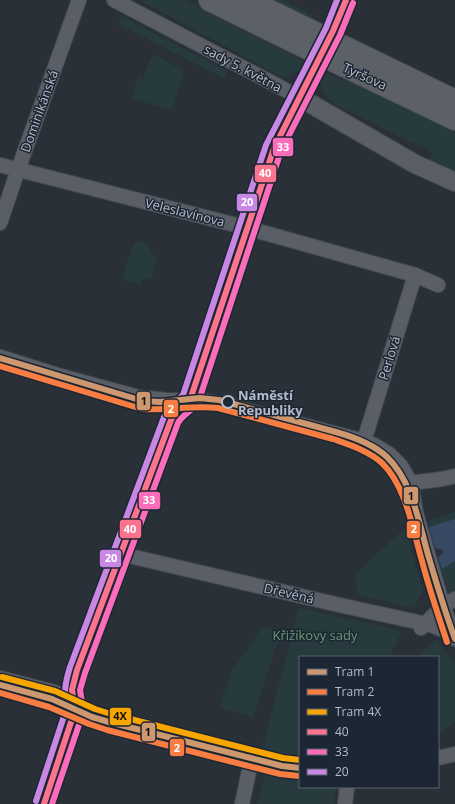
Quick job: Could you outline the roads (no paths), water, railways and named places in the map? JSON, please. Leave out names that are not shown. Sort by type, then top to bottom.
[{"type":"main road","name":"Tyršova","points":[[210,0],[455,119]]},
{"type":"main road","name":"Tyršova","points":[[247,0],[455,101]]},
{"type":"street","name":"Dominikánská","points":[[0,223],[79,0]]},
{"type":"street","name":"sady 5. května","points":[[114,0],[300,97],[415,164],[455,182]]},
{"type":"street","points":[[44,804],[75,710],[72,700],[72,688],[171,420],[176,411],[190,400],[274,148],[333,31],[346,0]]},
{"type":"street","name":"Veleslavínova","points":[[0,165],[248,228],[415,275],[438,285]]},
{"type":"street","name":"Perlová","points":[[364,441],[415,275]]},
{"type":"street","points":[[0,356],[56,375],[138,397],[165,400],[207,401],[222,404],[364,441],[389,454],[400,466],[411,483],[416,513],[443,606],[455,638]]},
{"type":"street","points":[[411,483],[455,476]]},
{"type":"street","name":"Dřevěná","points":[[121,554],[448,632],[455,638]]},
{"type":"street","points":[[423,626],[443,606],[455,599]]},
{"type":"street","points":[[0,678],[54,692],[62,696],[75,710],[88,715],[254,757],[299,764]]},
{"type":"street","points":[[439,758],[455,754]]},
{"type":"street","points":[[242,804],[249,771],[254,757]]},
{"type":"street","points":[[345,804],[347,788]]},
{"type":"water","points":[[455,519],[455,561],[442,569],[438,558],[443,552],[442,550],[435,548],[429,527]]},
{"type":"tram line","name":"1","points":[[0,358],[143,401],[160,402],[200,398],[219,400],[343,434],[376,448],[382,452],[396,467],[409,491],[455,639]]},
{"type":"tram line","name":"2","points":[[0,366],[142,409],[199,407],[218,408],[333,439],[371,455],[382,463],[390,473],[403,496],[447,642]]},
{"type":"tram line","name":"4X","points":[[2,677],[55,691],[95,709],[111,714],[283,758],[299,760]]},
{"type":"tram line","name":"1","points":[[0,685],[52,699],[92,717],[109,722],[282,766],[299,768]]},
{"type":"tram line","name":"2","points":[[0,693],[49,707],[107,730],[280,774],[299,776]]},
{"type":"place","name":"Náměstí Republiky","points":[[228,402]]},
{"type":"park label","name":"Křižíkovy sady","points":[[315,635]]}]
